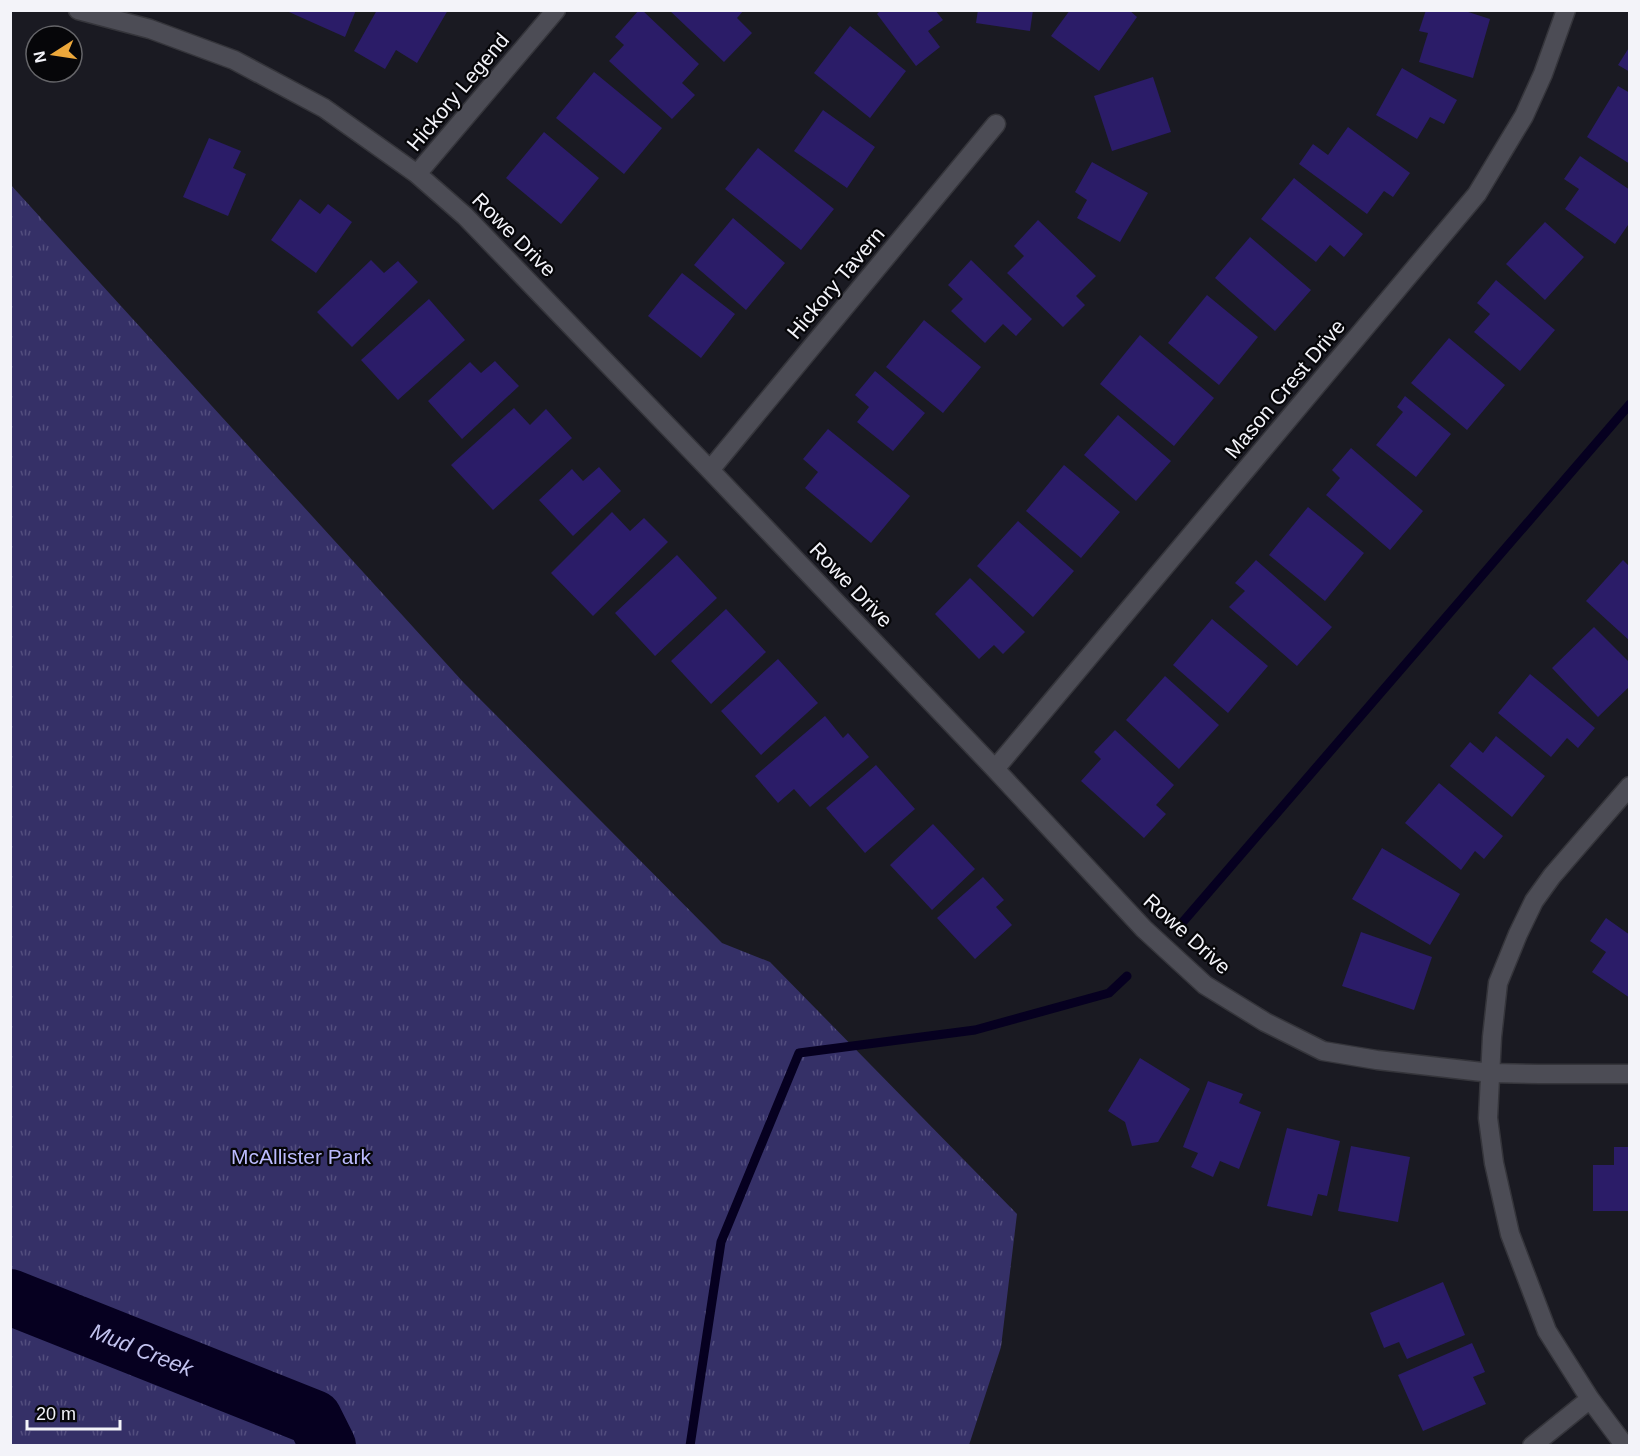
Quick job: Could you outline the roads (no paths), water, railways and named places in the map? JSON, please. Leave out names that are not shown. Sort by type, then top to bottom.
[{"type":"street","name":"Rowe Drive","points":[[78,10],[150,29],[234,60],[324,108],[417,174],[465,216],[995,769],[1144,929],[1205,985],[1265,1022],[1323,1051],[1377,1060],[1491,1072],[1629,1074]]},
{"type":"street","name":"Hickory Legend","points":[[417,174],[556,10]]},
{"type":"street","name":"Mason Crest Drive","points":[[995,769],[1477,194],[1524,116],[1543,74],[1566,10]]},
{"type":"street","name":"Hickory Tavern","points":[[710,470],[996,124]]},
{"type":"street","points":[[1625,1446],[1590,1399],[1547,1331],[1510,1234],[1494,1163],[1488,1118],[1492,1037],[1498,983],[1518,934],[1534,901],[1552,876],[1629,786]]},
{"type":"street","points":[[1532,1446],[1590,1399]]},
{"type":"waterway","points":[[1182,923],[1630,404]]},
{"type":"waterway","points":[[690,1446],[721,1242],[799,1053],[975,1030],[1109,993],[1127,976]]},
{"type":"waterway","name":"Mud Creek","points":[[10,1297],[314,1418],[328,1446]]},
{"type":"park label","name":"McAllister Park","points":[[301,1157]]}]
